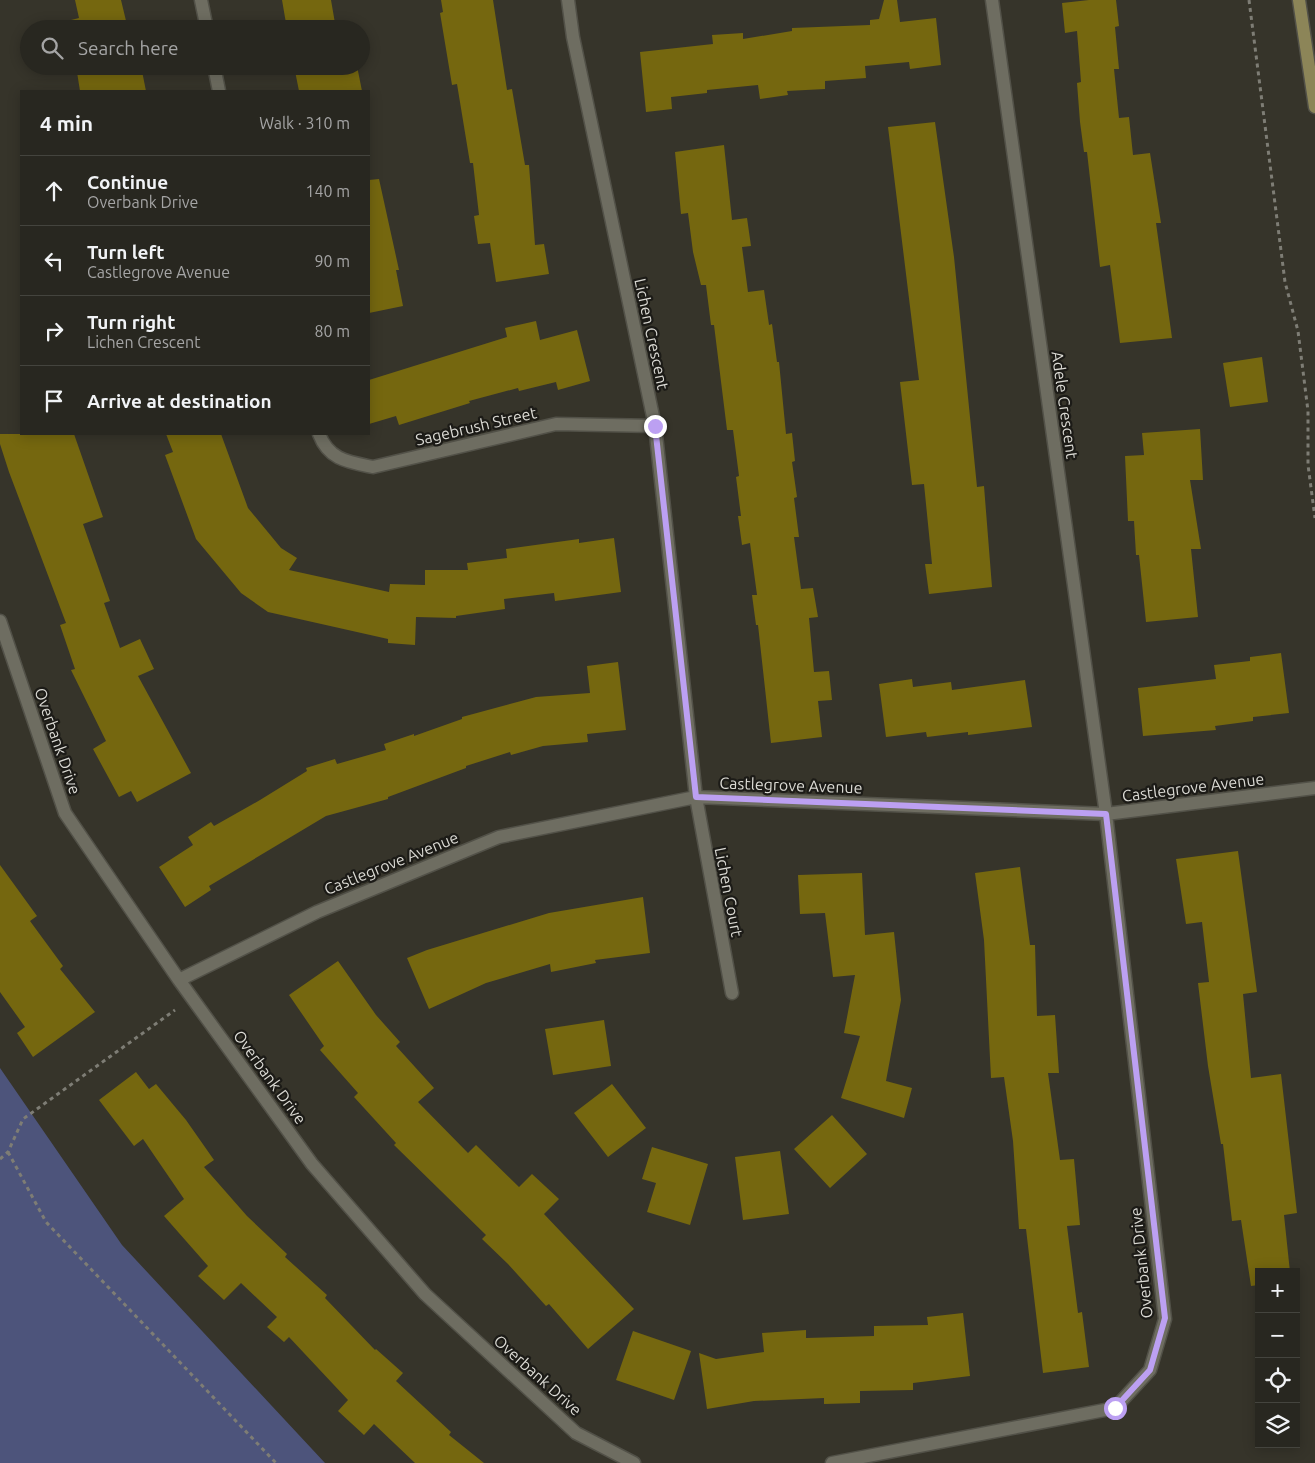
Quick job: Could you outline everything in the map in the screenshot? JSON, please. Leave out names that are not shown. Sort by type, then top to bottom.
[{"type":"main road","points":[[1299,0],[1315,107]]},
{"type":"street","points":[[201,0],[205,20]]},
{"type":"street","name":"Lichen Crescent","points":[[568,0],[573,37],[655,426],[696,797]]},
{"type":"street","name":"Adele Crescent","points":[[992,0],[1106,814]]},
{"type":"street","points":[[216,75],[219,90]]},
{"type":"street","name":"Sagebrush Street","points":[[320,435],[323,444],[342,461],[373,467],[556,424],[655,426]]},
{"type":"street","name":"Overbank Drive","points":[[0,621],[64,813],[179,980],[312,1164],[425,1294],[576,1433],[634,1463]]},
{"type":"street","name":"Castlegrove Avenue","points":[[179,980],[316,912],[499,837],[696,797],[1106,814],[1315,788]]},
{"type":"street","name":"Lichen Court","points":[[696,797],[732,993]]},
{"type":"street","name":"Overbank Drive","points":[[832,1463],[1115,1408],[1150,1370],[1165,1318],[1106,814]]},
{"type":"path","points":[[1249,0],[1285,282],[1298,331],[1308,411],[1308,465],[1315,518]]},
{"type":"path","points":[[0,1159],[8,1152],[23,1119],[192,998]]},
{"type":"path","points":[[8,1152],[46,1222],[276,1463]]},
{"type":"shaded area","points":[[0,1068],[122,1245],[325,1463],[0,1463]]},
{"type":"building","points":[[75,0],[121,0],[126,20],[71,20],[79,18]]},
{"type":"building","points":[[282,0],[331,0],[334,20],[285,20]]},
{"type":"building","points":[[441,0],[493,0],[507,90],[512,89],[525,165],[529,165],[535,245],[544,244],[549,274],[496,282],[490,243],[478,244],[474,216],[479,215],[473,163],[470,163],[457,84],[452,85],[440,13],[443,12]]},
{"type":"building","points":[[884,0],[897,0],[900,22],[936,18],[941,65],[910,69],[909,62],[865,66],[866,78],[825,81],[825,89],[787,91],[788,95],[760,99],[758,85],[707,90],[707,93],[671,97],[672,109],[646,112],[640,52],[713,44],[712,35],[743,33],[743,39],[792,31],[792,28],[870,25],[870,20],[879,19]]},
{"type":"building","points":[[1116,0],[1119,26],[1115,27],[1119,69],[1114,69],[1119,118],[1129,117],[1133,155],[1150,153],[1161,223],[1156,223],[1172,338],[1120,343],[1110,265],[1100,267],[1087,152],[1084,152],[1080,122],[1077,83],[1081,82],[1077,31],[1065,33],[1062,3]]},
{"type":"building","points":[[77,75],[143,75],[146,90],[80,90]]},
{"type":"building","points":[[296,75],[359,75],[362,90],[299,90]]},
{"type":"building","points":[[935,122],[954,257],[977,487],[984,486],[992,587],[929,594],[925,564],[932,564],[924,484],[912,485],[900,382],[919,380],[888,127]]},
{"type":"building","points":[[724,145],[732,220],[747,218],[751,246],[742,247],[748,292],[764,290],[769,325],[772,324],[777,362],[779,362],[786,434],[792,433],[795,461],[792,462],[797,497],[794,498],[799,537],[794,537],[801,589],[813,588],[818,617],[809,618],[814,672],[829,671],[832,700],[818,701],[822,737],[771,743],[758,625],[756,625],[752,595],[757,595],[750,543],[742,545],[738,516],[741,516],[736,477],[739,476],[733,430],[727,430],[714,325],[711,325],[706,285],[701,285],[693,252],[688,213],[681,214],[675,152]]},
{"type":"building","points":[[379,179],[399,270],[396,270],[403,306],[370,313],[370,180]]},
{"type":"building","points":[[536,321],[540,340],[577,330],[590,381],[558,390],[556,382],[519,391],[518,388],[469,401],[470,403],[399,425],[396,416],[370,424],[370,380],[507,337],[505,328]]},
{"type":"building","points":[[1262,357],[1268,402],[1230,407],[1223,363]]},
{"type":"building","points":[[1200,429],[1203,480],[1190,480],[1201,549],[1191,549],[1198,617],[1146,622],[1139,555],[1136,555],[1134,521],[1128,521],[1125,456],[1144,455],[1142,433]]},
{"type":"building","points":[[0,434],[74,435],[103,517],[83,524],[110,601],[104,603],[120,648],[140,639],[154,669],[138,676],[191,773],[137,802],[131,791],[119,797],[93,749],[106,741],[71,670],[75,669],[60,625],[66,623],[0,444]]},
{"type":"building","points":[[166,435],[221,435],[248,508],[281,548],[297,558],[289,570],[389,592],[390,584],[425,585],[425,570],[468,570],[467,563],[507,558],[506,549],[579,539],[579,543],[614,538],[621,592],[555,601],[554,593],[504,599],[505,609],[456,616],[456,618],[416,617],[415,645],[388,643],[388,639],[268,612],[241,593],[196,539],[165,455],[173,452]]},
{"type":"building","points":[[1281,653],[1289,713],[1253,717],[1253,721],[1215,726],[1216,730],[1143,736],[1138,688],[1216,679],[1214,665],[1250,661],[1250,657]]},
{"type":"building","points":[[618,662],[626,730],[587,734],[588,742],[543,746],[511,755],[510,752],[466,766],[466,768],[388,797],[388,799],[326,816],[209,886],[211,890],[185,907],[159,867],[193,845],[188,837],[211,822],[214,826],[260,800],[307,771],[306,768],[335,759],[337,764],[386,750],[384,744],[414,734],[414,736],[462,719],[462,717],[536,697],[590,693],[587,666]]},
{"type":"building","points":[[912,679],[913,687],[951,682],[952,690],[1025,680],[1032,727],[968,735],[968,732],[927,737],[926,732],[886,737],[879,684]]},
{"type":"building","points":[[1238,851],[1257,992],[1243,994],[1251,1078],[1281,1074],[1297,1213],[1284,1215],[1290,1268],[1255,1268],[1255,1286],[1251,1286],[1241,1220],[1232,1221],[1223,1144],[1221,1144],[1208,1066],[1198,983],[1209,982],[1202,922],[1186,924],[1176,859]]},
{"type":"building","points":[[0,865],[37,916],[30,921],[63,966],[60,969],[95,1012],[33,1057],[17,1033],[25,1027],[0,992]]},
{"type":"building","points":[[1020,867],[1030,945],[1035,945],[1037,1016],[1055,1015],[1059,1073],[1048,1073],[1060,1160],[1074,1159],[1080,1225],[1067,1226],[1078,1313],[1082,1312],[1089,1367],[1043,1373],[1026,1229],[1019,1229],[1013,1141],[1004,1077],[991,1078],[984,940],[975,873]]},
{"type":"building","points":[[862,873],[865,935],[894,932],[901,1000],[886,1081],[912,1088],[904,1118],[841,1098],[860,1036],[844,1033],[855,975],[833,977],[825,913],[800,914],[798,875]]},
{"type":"building","points":[[643,897],[650,953],[595,960],[596,963],[551,972],[550,964],[486,983],[429,1009],[407,958],[427,950],[549,913]]},
{"type":"building","points":[[338,961],[376,1015],[400,1042],[396,1046],[434,1088],[418,1102],[468,1153],[476,1145],[519,1187],[532,1174],[559,1199],[544,1214],[634,1309],[588,1349],[549,1304],[546,1306],[508,1264],[482,1239],[486,1235],[394,1145],[396,1143],[354,1097],[358,1093],[320,1050],[324,1046],[289,995]]},
{"type":"building","points":[[604,1020],[611,1066],[553,1075],[545,1029]]},
{"type":"building","points":[[136,1072],[149,1089],[156,1084],[186,1120],[214,1160],[204,1167],[247,1216],[287,1254],[285,1257],[327,1295],[325,1298],[375,1350],[403,1373],[396,1381],[451,1432],[449,1435],[484,1463],[415,1463],[374,1424],[364,1435],[338,1411],[348,1400],[289,1337],[284,1342],[267,1327],[277,1317],[241,1283],[224,1300],[198,1276],[208,1266],[164,1216],[184,1199],[143,1139],[134,1146],[99,1100]]},
{"type":"building","points":[[612,1084],[646,1128],[608,1157],[574,1113]]},
{"type":"building","points":[[832,1115],[867,1154],[830,1188],[794,1149]]},
{"type":"building","points":[[652,1147],[708,1164],[690,1225],[647,1212],[656,1183],[642,1179]]},
{"type":"building","points":[[780,1151],[789,1214],[743,1220],[735,1157]]},
{"type":"building","points":[[963,1313],[970,1376],[913,1383],[913,1390],[860,1391],[860,1403],[824,1404],[824,1398],[754,1401],[707,1409],[699,1353],[716,1359],[764,1352],[762,1333],[806,1330],[806,1338],[874,1336],[874,1326],[928,1325],[927,1317]]},
{"type":"building","points":[[633,1331],[691,1351],[674,1400],[616,1380]]},
{"type":"route","points":[[655,426],[696,797],[1106,814],[1165,1318],[1150,1370],[1115,1408]]}]
